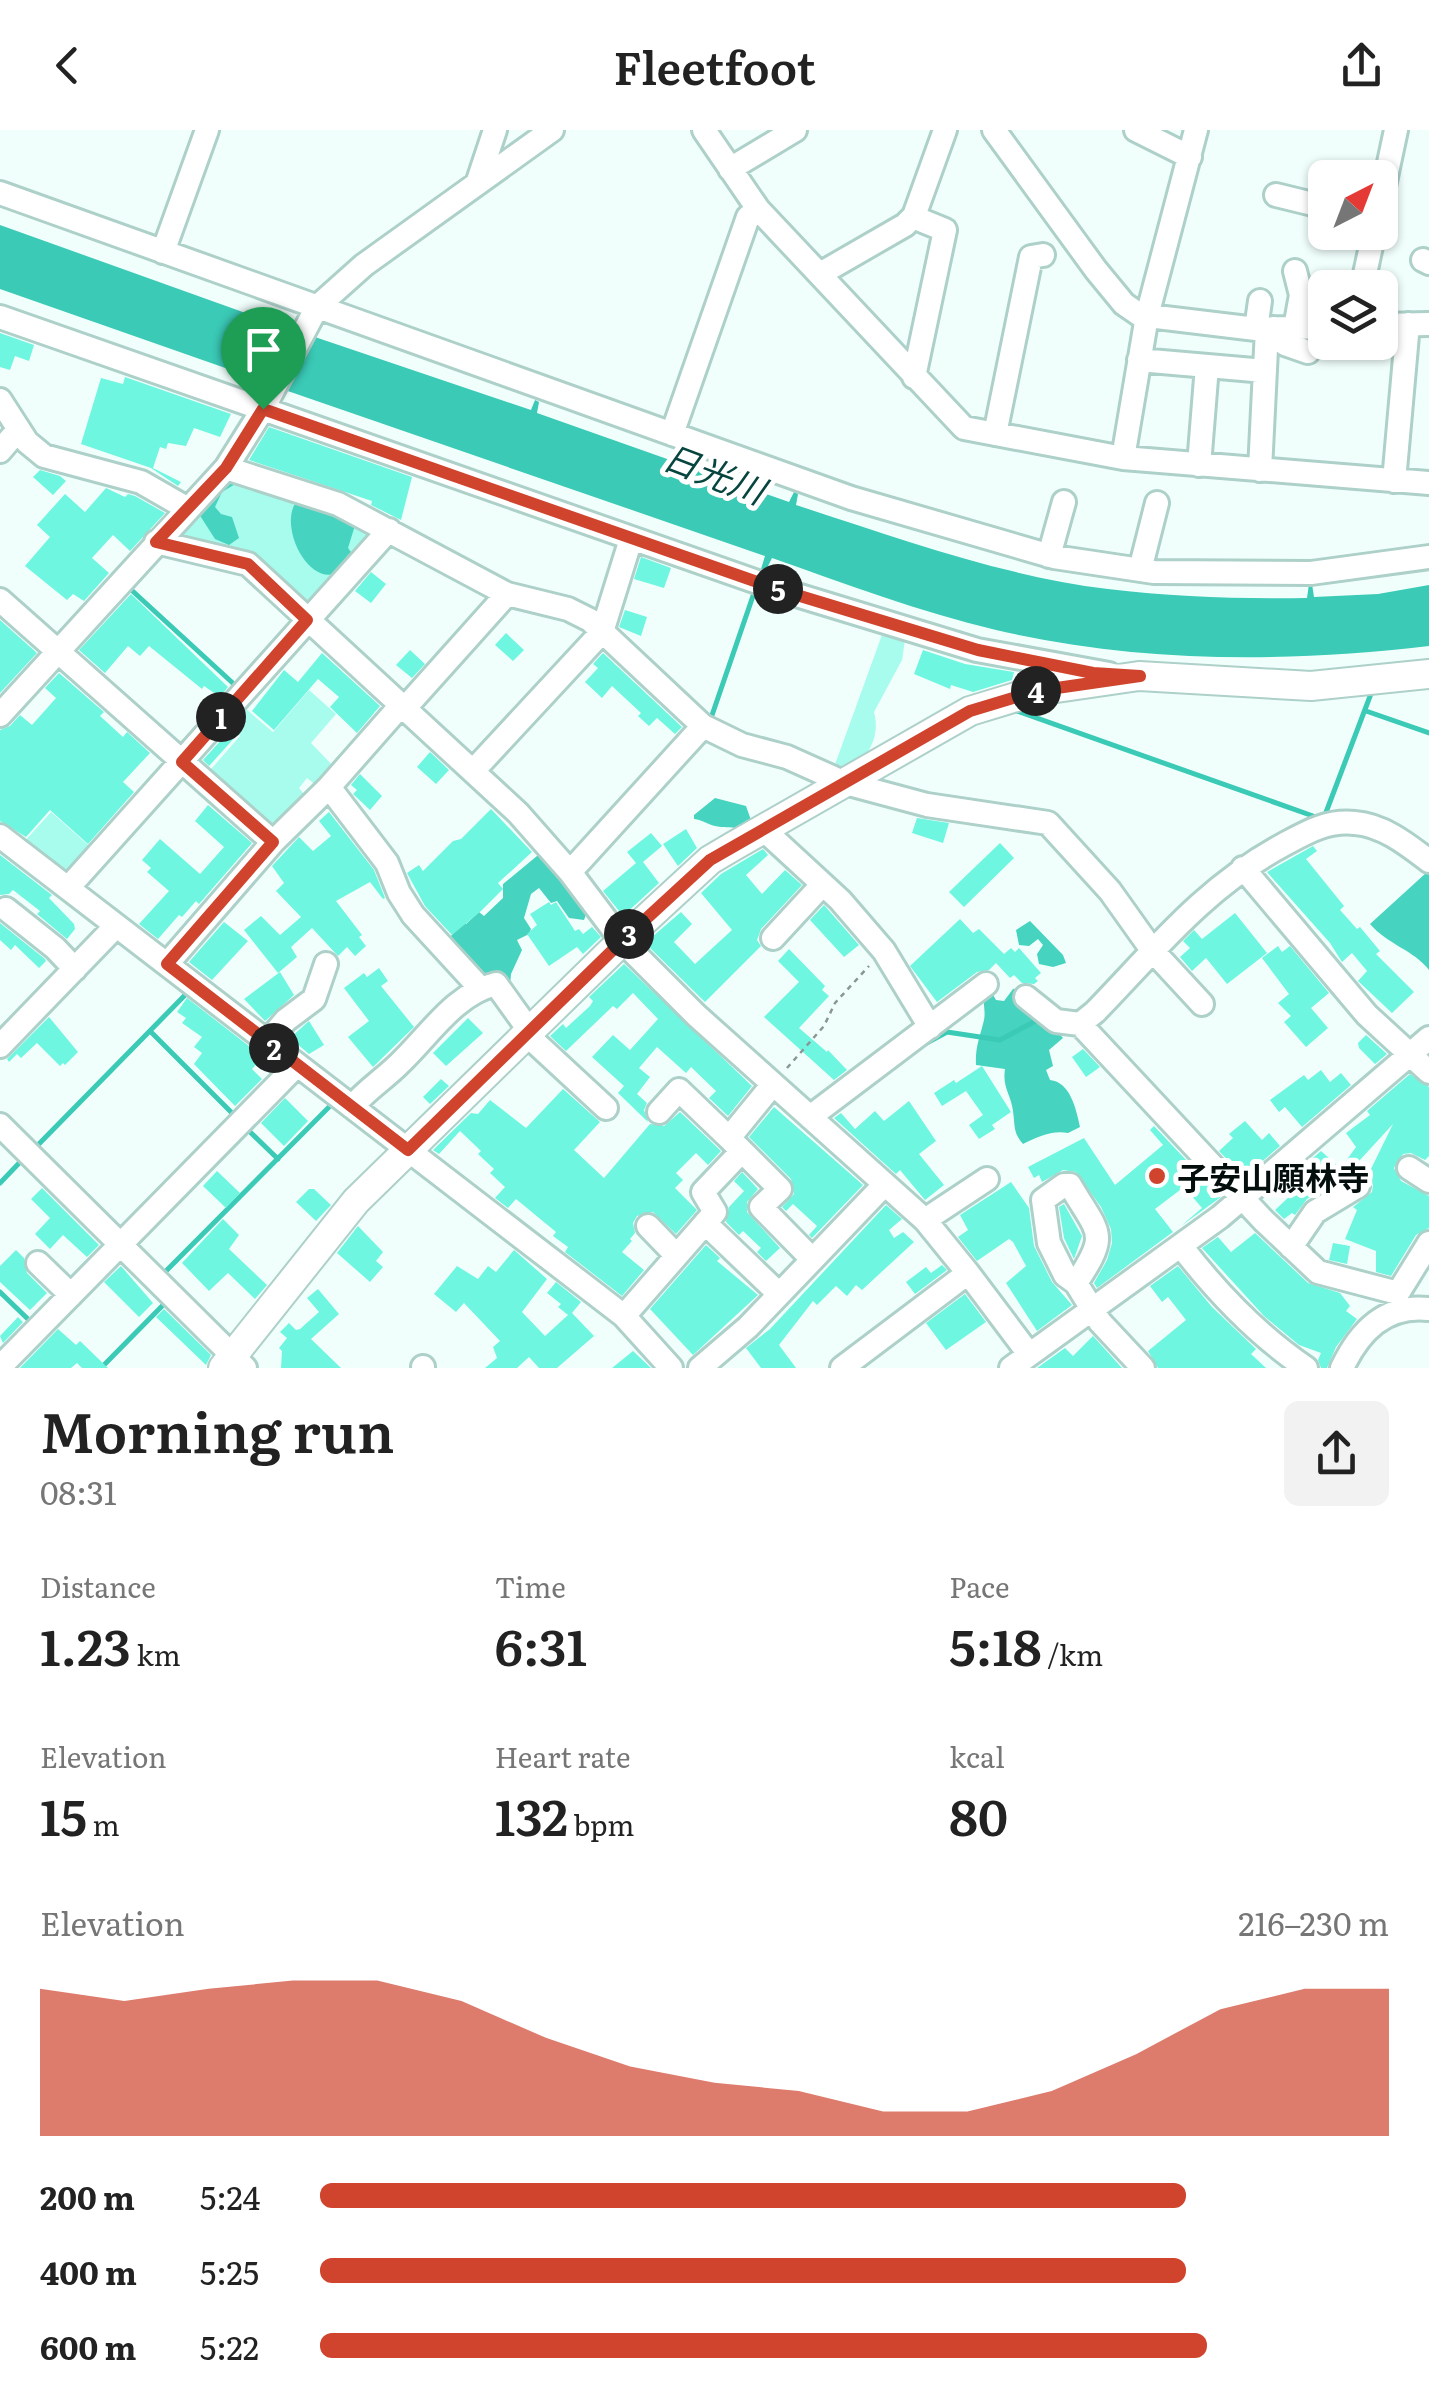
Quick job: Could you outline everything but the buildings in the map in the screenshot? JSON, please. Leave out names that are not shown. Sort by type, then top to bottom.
[{"type":"main road","points":[[234,1364],[331,1230],[528,1032],[710,860],[970,711],[1036,691],[1140,676],[1311,686],[1429,674]]},
{"type":"street","points":[[164,252],[207,130]]},
{"type":"street","points":[[477,184],[495,130]]},
{"type":"street","points":[[0,715],[226,468],[263,409],[317,307],[364,265],[552,130]]},
{"type":"street","points":[[704,130],[758,209],[964,428],[1122,458],[1429,483]]},
{"type":"street","points":[[730,169],[795,130]]},
{"type":"street","points":[[820,274],[913,217],[945,130]]},
{"type":"street","points":[[995,130],[1124,304],[1147,316],[1273,329],[1308,328]]},
{"type":"street","points":[[1136,130],[1190,157]]},
{"type":"street","points":[[1122,458],[1147,316],[1196,130]]},
{"type":"street","points":[[1390,160],[1396,130]]},
{"type":"street","points":[[0,193],[850,498],[1050,556],[1140,570],[1311,573],[1429,557]]},
{"type":"street","points":[[1276,195],[1308,203]]},
{"type":"street","points":[[672,434],[748,218],[758,209]]},
{"type":"street","points":[[913,217],[946,230],[914,377]]},
{"type":"street","points":[[995,434],[1031,257],[1043,255]]},
{"type":"street","points":[[1260,470],[1265,370],[1273,329],[1301,296],[1295,271]]},
{"type":"street","points":[[1260,301],[1285,344],[1308,352]]},
{"type":"street","points":[[1394,481],[1422,324],[1429,311]]},
{"type":"street","points":[[0,317],[777,589],[978,650],[1093,673],[1140,676]]},
{"type":"street","points":[[1140,360],[1265,370]]},
{"type":"street","points":[[1199,465],[1207,366]]},
{"type":"street","points":[[0,400],[18,430],[44,456],[140,482],[188,508]]},
{"type":"street","points":[[0,451],[18,430]]},
{"type":"street","points":[[226,468],[338,504],[507,594],[568,609],[590,620],[704,726],[742,746],[787,756],[845,783],[927,804],[1048,823],[1110,891],[1152,950],[1202,1004]]},
{"type":"street","points":[[1050,556],[1064,502]]},
{"type":"street","points":[[1140,570],[1157,503]]},
{"type":"street","points":[[68,888],[389,530]]},
{"type":"street","points":[[473,771],[602,632],[631,539]]},
{"type":"street","points":[[156,542],[248,564],[518,812],[622,941],[810,1118],[926,1220],[968,1272],[1020,1361],[1243,1199],[1420,1045]]},
{"type":"street","points":[[167,964],[273,842],[329,787],[395,712],[404,708],[507,594]]},
{"type":"street","points":[[0,600],[273,842]]},
{"type":"street","points":[[570,872],[704,726]]},
{"type":"street","points":[[329,787],[387,863],[413,914],[480,988]]},
{"type":"street","points":[[1080,1024],[1189,912],[1243,868],[1322,824],[1356,823],[1382,830],[1429,861]]},
{"type":"street","points":[[764,830],[840,900],[884,951],[930,1027]]},
{"type":"street","points":[[0,836],[624,1316],[671,1368]]},
{"type":"street","points":[[1243,868],[1367,1015],[1420,1045],[1429,1072]]},
{"type":"street","points":[[773,938],[822,885]]},
{"type":"street","points":[[6,909],[55,948],[74,969]]},
{"type":"street","points":[[4,1033],[115,927]]},
{"type":"street","points":[[267,1042],[286,1020],[314,1000],[326,964]]},
{"type":"street","points":[[352,1106],[402,1062],[439,1021],[480,988],[496,984],[528,1032],[606,1108]]},
{"type":"street","points":[[810,1118],[986,984]]},
{"type":"street","points":[[1026,997],[1056,1022],[1080,1024],[1243,1199],[1318,1272],[1406,1316],[1429,1319]]},
{"type":"street","points":[[0,1366],[296,1066]]},
{"type":"street","points":[[624,1316],[715,1212],[703,1192],[773,1084]]},
{"type":"street","points":[[659,1112],[679,1090],[736,1144],[780,1189],[762,1207],[812,1259]]},
{"type":"street","points":[[0,1125],[122,1244],[234,1364]]},
{"type":"street","points":[[926,1220],[987,1179]]},
{"type":"street","points":[[700,1368],[748,1327],[884,1184]]},
{"type":"street","points":[[1291,1247],[1315,1212],[1358,1186]]},
{"type":"street","points":[[705,1223],[779,1294]]},
{"type":"street","points":[[648,1226],[675,1254]]},
{"type":"street","points":[[1342,1368],[1360,1335],[1420,1281],[1429,1243]]},
{"type":"street","points":[[1180,1246],[1235,1311],[1282,1353],[1306,1368]]},
{"type":"street","points":[[38,1262],[71,1295]]},
{"type":"street","points":[[842,1368],[968,1272]]},
{"type":"street","points":[[1076,1283],[1100,1322],[1143,1368]]},
{"type":"street","points":[[1394,1308],[1429,1309]]},
{"type":"street","points":[[1352,1368],[1394,1308]]},
{"type":"path","points":[[773,1084],[824,1026],[835,1002],[884,951]]},
{"type":"shaded area","points":[[0,225],[293,330],[268,383],[0,289]]},
{"type":"shaded area","points":[[309,335],[531,410],[535,400],[539,402],[537,413],[789,502],[794,492],[798,494],[796,505],[1028,575],[1108,589],[1232,598],[1307,598],[1309,584],[1314,597],[1378,594],[1429,585],[1429,646],[1266,657],[1103,649],[968,623],[772,558],[765,572],[761,569],[765,556],[282,389]]},
{"type":"shaded area","points":[[227,473],[375,531],[307,617],[247,561],[163,540]]},
{"type":"shaded area","points":[[229,477],[237,483],[222,492],[215,507],[232,517],[239,538],[229,545],[215,539],[199,514]]},
{"type":"shaded area","points":[[299,499],[356,522],[348,548],[354,556],[337,573],[315,570],[298,549],[291,521]]},
{"type":"shaded area","points":[[883,632],[905,640],[902,660],[874,712],[874,739],[861,761],[847,773],[833,770]]},
{"type":"shaded area","points":[[309,690],[336,714],[311,743],[336,769],[318,787],[307,778],[299,788],[308,799],[275,832],[205,776],[240,736],[226,720],[240,704],[273,732]]},
{"type":"shaded area","points":[[715,798],[746,806],[752,823],[743,831],[694,819]]},
{"type":"shaded area","points":[[51,812],[95,851],[66,876],[23,843]]},
{"type":"shaded area","points":[[543,851],[587,912],[584,920],[569,918],[557,901],[551,903],[539,888],[531,894],[524,918],[531,929],[529,934],[517,940],[522,950],[510,986],[480,983],[447,941],[463,921],[466,924],[479,912],[484,916],[503,898],[503,884]]},
{"type":"shaded area","points":[[1429,873],[1429,970],[1370,924]]},
{"type":"shaded area","points":[[1030,921],[1066,963],[1053,967],[1039,964],[1037,954],[1043,945],[1038,939],[1029,946],[1019,945],[1016,930]]},
{"type":"shaded area","points":[[1021,988],[1063,1038],[1049,1050],[1053,1066],[1046,1070],[1050,1080],[1067,1091],[1080,1127],[1023,1144],[1015,1129],[1005,1069],[976,1065],[985,993],[991,991],[996,1000],[1004,1001],[1013,989]]},
{"type":"waterway","points":[[126,585],[236,686],[239,682]]},
{"type":"waterway","points":[[710,721],[754,593]]},
{"type":"waterway","points":[[1325,815],[1372,691]]},
{"type":"waterway","points":[[1014,710],[1313,816]]},
{"type":"waterway","points":[[1366,711],[1429,733]]},
{"type":"waterway","points":[[34,1149],[189,991]]},
{"type":"waterway","points":[[923,1045],[947,1032],[1000,1040],[1039,1019],[1042,1021]]},
{"type":"waterway","points":[[150,1031],[235,1116]]},
{"type":"waterway","points":[[162,1275],[333,1103]]},
{"type":"waterway","points":[[245,1127],[278,1159]]},
{"type":"waterway","points":[[0,1183],[23,1159]]},
{"type":"waterway","points":[[0,1292],[33,1324]]},
{"type":"waterway","points":[[101,1368],[168,1300]]},
{"type":"place","name":"子安山願林寺","points":[[1157,1176]]},
{"type":"route","points":[[263,409],[777,589],[978,650],[1093,673],[1140,676],[1036,691],[970,711],[710,860],[408,1150],[167,964],[273,842],[182,762],[307,620],[248,564],[156,542],[226,468],[263,409]]},
{"type":"water label","name":"日光川","points":[[715,472]]}]
